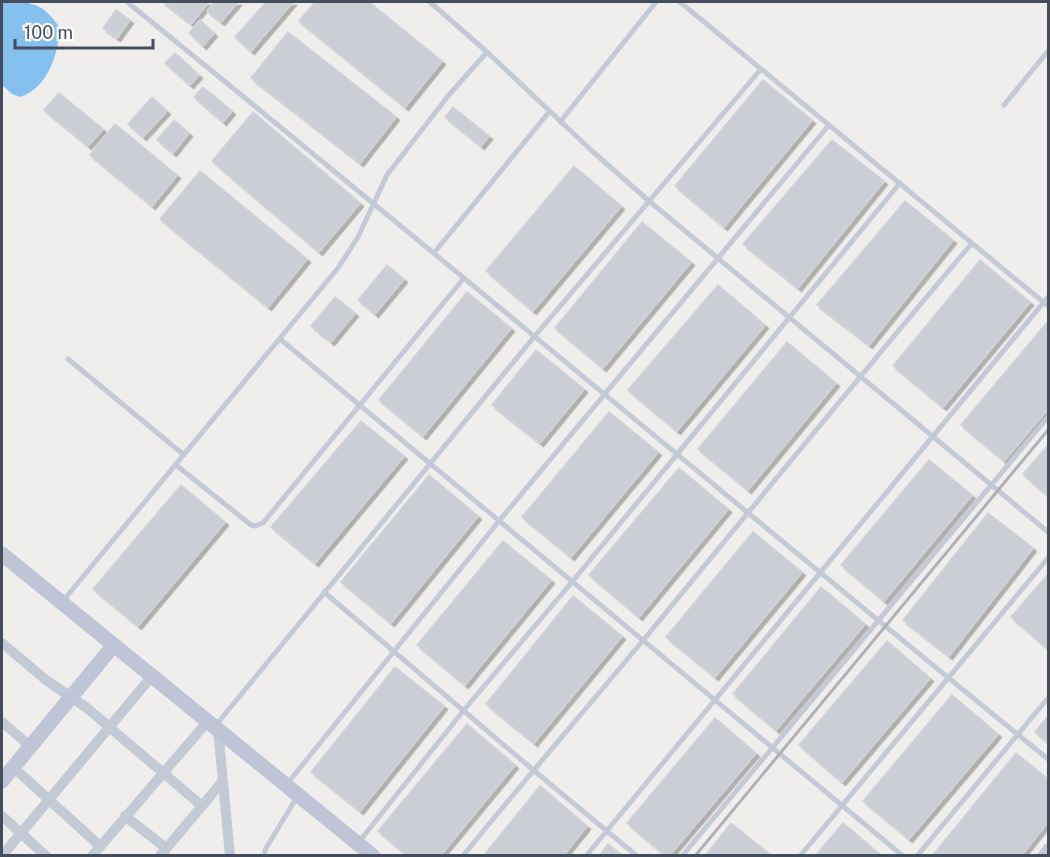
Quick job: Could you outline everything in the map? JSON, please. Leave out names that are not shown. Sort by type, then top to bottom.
[{"type":"street","points":[[2,554],[373,855]]},
{"type":"street","points":[[2,643],[46,680],[110,728],[202,806]]},
{"type":"street","points":[[2,780],[113,646]]},
{"type":"street","points":[[2,855],[152,676]]},
{"type":"street","points":[[2,722],[30,746]]},
{"type":"street","points":[[92,855],[163,772],[214,726]]},
{"type":"street","points":[[214,726],[230,855]]},
{"type":"street","points":[[13,766],[100,846]]},
{"type":"street","points":[[125,816],[163,852],[222,782]]},
{"type":"street","points":[[2,816],[46,855]]},
{"type":"street","points":[[1042,855],[1048,848]]},
{"type":"lane","points":[[127,2],[373,201],[534,338],[1048,759]]},
{"type":"lane","points":[[430,2],[650,201],[1048,532]]},
{"type":"lane","points":[[560,122],[656,2]]},
{"type":"lane","points":[[586,855],[932,436],[1047,301],[972,243],[680,2]]},
{"type":"lane","points":[[1004,105],[1048,51]]},
{"type":"lane","points":[[61,603],[280,339],[349,252],[387,175],[448,96],[487,52]]},
{"type":"lane","points":[[214,726],[534,338],[761,69]]},
{"type":"lane","points":[[434,253],[549,112]]},
{"type":"lane","points":[[264,855],[293,790],[394,651],[499,521],[829,125]]},
{"type":"lane","points":[[357,844],[464,710],[573,582],[900,183]]},
{"type":"lane","points":[[463,855],[532,769],[642,641],[860,375],[972,243]]},
{"type":"lane","points":[[176,465],[251,525],[260,525],[267,520],[464,278]]},
{"type":"lane","points":[[280,339],[903,855]]},
{"type":"lane","points":[[68,359],[184,455]]},
{"type":"lane","points":[[682,855],[1048,417]]},
{"type":"lane","points":[[800,855],[1048,558]]},
{"type":"lane","points":[[324,592],[637,855]]},
{"type":"lane","points":[[917,855],[1048,698]]},
{"type":"water","points":[[2,2],[36,5],[48,13],[60,28],[57,48],[50,69],[38,86],[30,93],[20,97],[12,94],[2,85]]},
{"type":"building","points":[[163,2],[209,2],[191,24]]},
{"type":"building","points":[[215,2],[238,2],[221,22],[207,11]]},
{"type":"building","points":[[266,2],[293,2],[251,51],[235,37]]},
{"type":"building","points":[[315,2],[369,2],[442,61],[405,107],[299,21]]},
{"type":"building","points":[[116,10],[130,20],[117,38],[103,28]]},
{"type":"building","points":[[200,20],[214,33],[203,46],[189,33]]},
{"type":"building","points":[[288,32],[396,117],[360,163],[251,78]]},
{"type":"building","points":[[175,53],[199,75],[190,85],[165,63]]},
{"type":"building","points":[[763,80],[812,120],[724,227],[675,186]]},
{"type":"building","points":[[203,87],[232,111],[223,122],[194,97]]},
{"type":"building","points":[[59,93],[103,129],[88,146],[44,110]]},
{"type":"building","points":[[152,97],[167,111],[143,137],[128,124]]},
{"type":"building","points":[[453,107],[489,136],[481,146],[445,117]]},
{"type":"building","points":[[253,112],[360,203],[319,252],[212,161]]},
{"type":"building","points":[[174,120],[189,133],[173,153],[157,140]]},
{"type":"building","points":[[115,124],[177,175],[152,206],[90,155]]},
{"type":"building","points":[[832,140],[884,181],[798,288],[743,244]]},
{"type":"building","points":[[574,166],[621,206],[533,311],[486,271]]},
{"type":"building","points":[[200,171],[307,259],[268,307],[160,219]]},
{"type":"building","points":[[905,201],[953,240],[869,345],[817,305]]},
{"type":"building","points":[[642,222],[691,262],[603,368],[555,328]]},
{"type":"building","points":[[980,260],[1030,302],[943,407],[893,366]]},
{"type":"building","points":[[387,265],[404,279],[375,314],[358,300]]},
{"type":"building","points":[[718,285],[765,325],[677,431],[628,390]]},
{"type":"building","points":[[467,292],[511,328],[423,436],[379,400]]},
{"type":"building","points":[[335,297],[355,313],[331,342],[311,326]]},
{"type":"building","points":[[1048,321],[1048,409],[1004,461],[961,425]]},
{"type":"building","points":[[787,342],[836,383],[748,490],[698,449]]},
{"type":"building","points":[[536,350],[584,389],[540,443],[492,405]]},
{"type":"building","points":[[609,412],[658,452],[571,557],[522,517]]},
{"type":"building","points":[[361,421],[404,456],[315,563],[271,527]]},
{"type":"building","points":[[1048,445],[1048,496],[1023,474]]},
{"type":"building","points":[[929,460],[972,495],[884,601],[841,565]]},
{"type":"building","points":[[679,468],[728,509],[639,617],[589,575]]},
{"type":"building","points":[[429,475],[478,516],[391,623],[341,582]]},
{"type":"building","points":[[181,485],[225,522],[138,626],[93,589]]},
{"type":"building","points":[[988,513],[1033,548],[949,656],[903,620]]},
{"type":"building","points":[[753,532],[802,572],[715,677],[666,637]]},
{"type":"building","points":[[503,541],[551,580],[465,685],[417,645]]},
{"type":"building","points":[[1048,574],[1048,649],[1011,617]]},
{"type":"building","points":[[821,587],[865,624],[776,730],[733,694]]},
{"type":"building","points":[[573,596],[622,636],[534,743],[486,704]]},
{"type":"building","points":[[887,641],[930,678],[842,782],[799,745]]},
{"type":"building","points":[[395,667],[444,706],[360,811],[311,772]]},
{"type":"building","points":[[952,695],[998,734],[909,839],[863,801]]},
{"type":"building","points":[[1048,716],[1048,743],[1035,732]]},
{"type":"building","points":[[715,718],[756,753],[669,856],[666,856],[627,823]]},
{"type":"building","points":[[467,724],[515,765],[440,856],[408,856],[378,831]]},
{"type":"building","points":[[1016,753],[1048,779],[1048,822],[1021,856],[932,856]]},
{"type":"building","points":[[540,786],[587,826],[563,856],[483,856]]},
{"type":"building","points":[[731,823],[772,856],[705,856]]},
{"type":"building","points":[[843,823],[882,856],[815,856]]},
{"type":"building","points":[[608,844],[623,856],[599,856]]},
{"type":"railway","points":[[695,856],[1048,430]]}]
